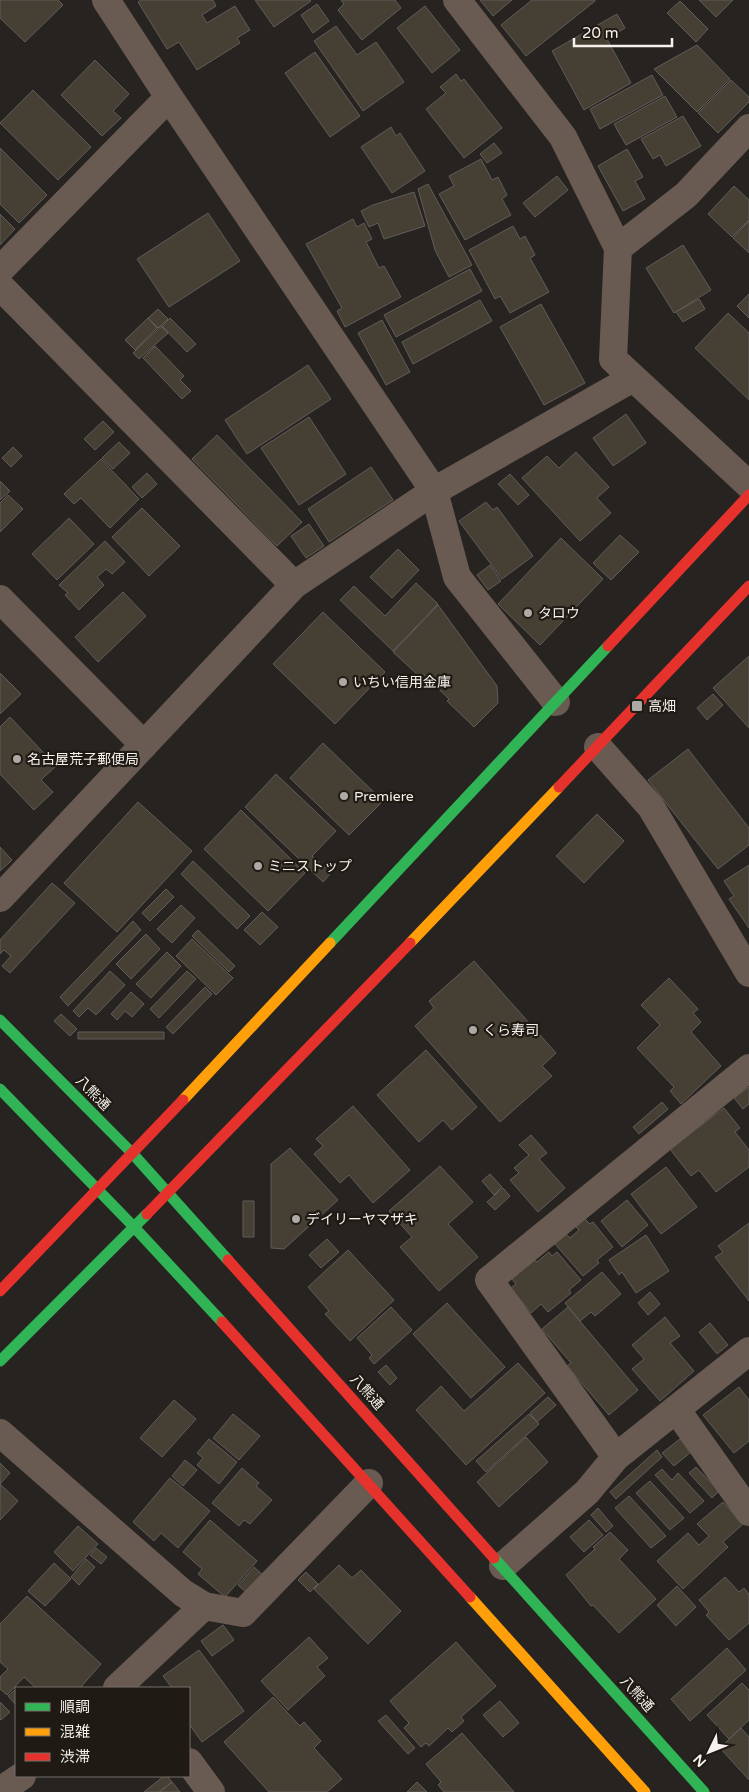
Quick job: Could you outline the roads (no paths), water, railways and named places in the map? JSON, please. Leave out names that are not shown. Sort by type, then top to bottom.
[{"type":"street","points":[[106,0],[434,491],[457,577],[556,702]]},
{"type":"street","points":[[457,0],[563,137],[618,248],[613,359],[749,485]]},
{"type":"street","points":[[0,270],[169,97]]},
{"type":"street","points":[[618,248],[686,195],[749,128]]},
{"type":"street","points":[[0,286],[294,585]]},
{"type":"street","points":[[0,898],[294,585],[434,491],[633,378]]},
{"type":"street","points":[[0,1291],[133,1154],[749,495]]},
{"type":"street","points":[[0,1361],[168,1193],[446,907],[749,586]]},
{"type":"street","points":[[0,599],[144,746]]},
{"type":"street","points":[[598,746],[651,807],[749,973]]},
{"type":"street","name":"八熊通","points":[[0,1020],[133,1154],[704,1792]]},
{"type":"street","points":[[616,1457],[489,1280],[749,1068]]},
{"type":"street","points":[[0,1089],[134,1227],[369,1483],[645,1792]]},
{"type":"street","points":[[503,1566],[587,1492],[616,1457],[749,1351]]},
{"type":"street","points":[[676,1409],[749,1512]]},
{"type":"street","points":[[0,1433],[183,1593],[204,1606],[243,1612],[369,1483]]},
{"type":"street","points":[[126,1685],[204,1606]]},
{"type":"street","points":[[190,1763],[211,1792]]},
{"type":"street","points":[[0,1791],[21,1777]]},
{"type":"place","name":"タロウ","points":[[528,613]]},
{"type":"place","name":"いちい信用金庫","points":[[343,682]]},
{"type":"place","name":"高畑","points":[[637,706]]},
{"type":"place","name":"名古屋荒子郵便局","points":[[17,759]]},
{"type":"place","name":"Premiere","points":[[344,796]]},
{"type":"place","name":"ミニストップ","points":[[258,866]]},
{"type":"place","name":"くら寿司","points":[[473,1030]]},
{"type":"place","name":"デイリーヤマザキ","points":[[296,1219]]}]
